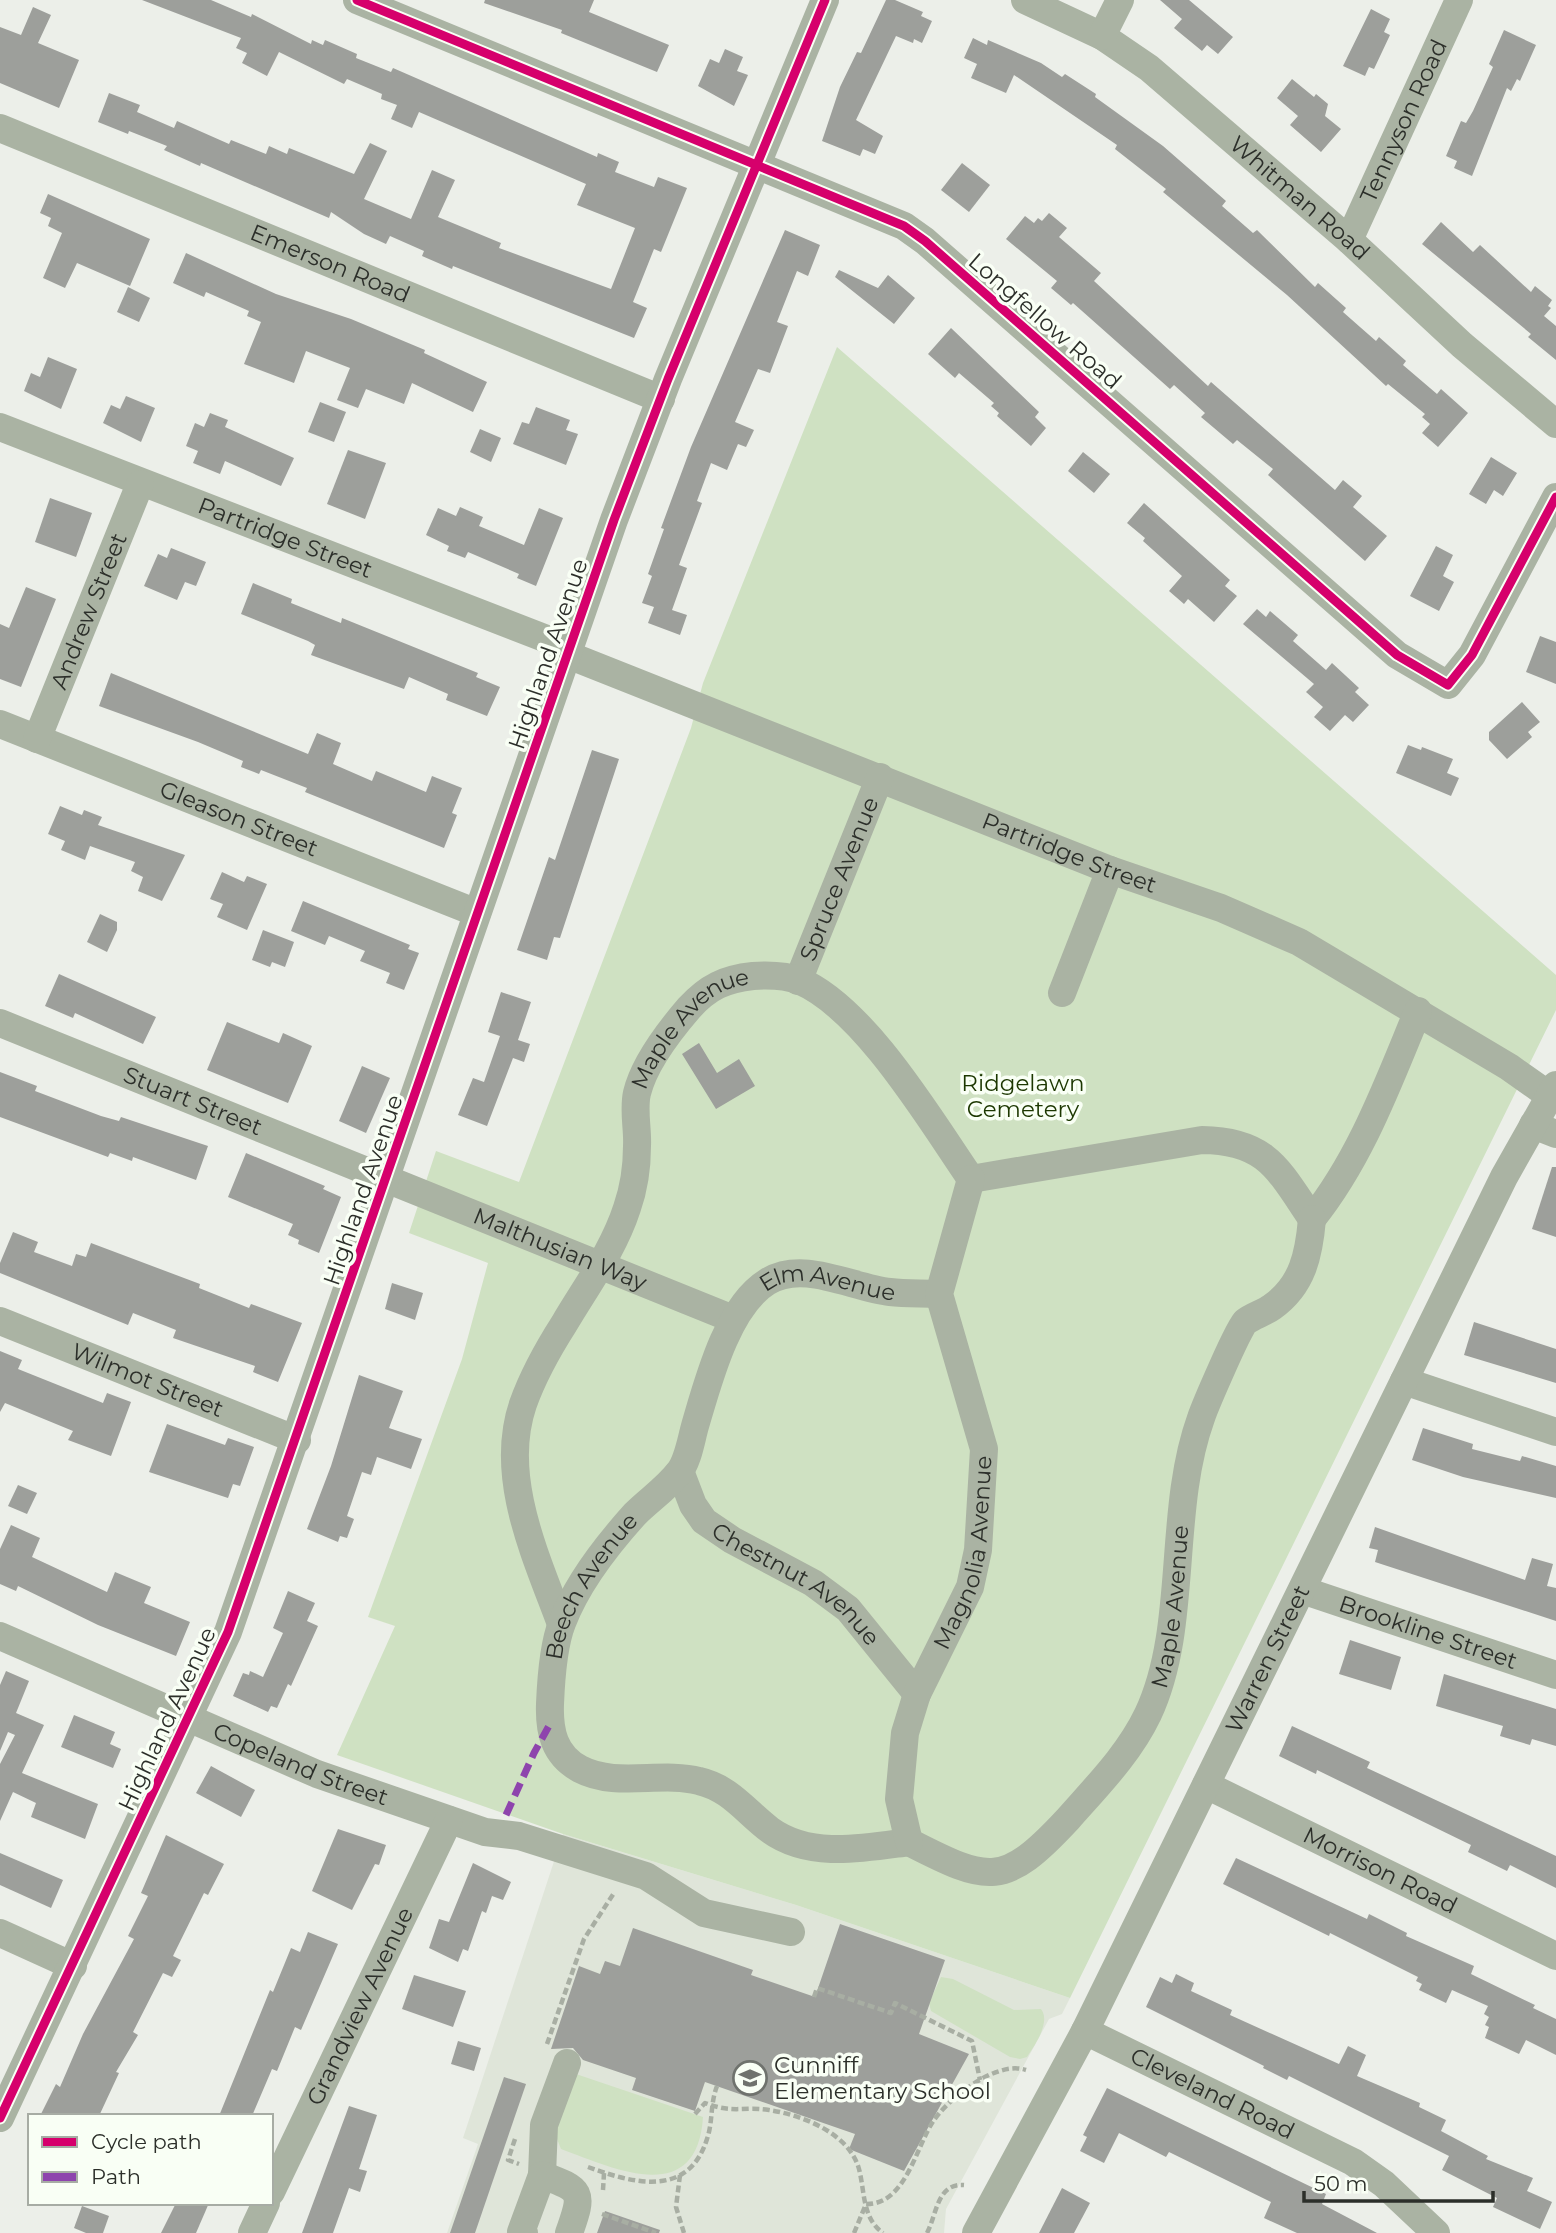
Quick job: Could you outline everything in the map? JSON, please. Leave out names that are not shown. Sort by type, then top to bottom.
[{"type":"street","name":"Longfellow Road","points":[[357,0],[878,214],[914,233],[1397,655],[1448,685],[1472,655],[1556,497]]},
{"type":"street","name":"Highland Avenue","points":[[0,2118],[190,1718],[228,1632],[297,1440],[569,651],[661,398],[825,0]]},
{"type":"street","name":"Whitman Road","points":[[1025,0],[1102,36],[1149,68],[1349,240],[1462,345],[1556,424]]},
{"type":"street","points":[[1102,36],[1120,0]]},
{"type":"street","name":"Tennyson Road","points":[[1349,240],[1459,0]]},
{"type":"street","name":"Emerson Road","points":[[0,128],[661,398]]},
{"type":"street","name":"Partridge Street","points":[[0,427],[569,651],[1110,870],[1221,908],[1299,943],[1553,1090]]},
{"type":"street","name":"Andrew Street","points":[[37,739],[140,484]]},
{"type":"street","name":"Gleason Street","points":[[0,724],[477,914]]},
{"type":"street","name":"Spruce Avenue","points":[[799,981],[880,777]]},
{"type":"street","points":[[1062,993],[1110,870]]},
{"type":"street","name":"Maple Avenue","points":[[561,1624],[524,1524],[516,1443],[522,1406],[537,1371],[564,1323],[603,1265],[634,1189],[637,1093],[647,1071],[679,1020],[704,991],[730,978],[764,975],[799,981],[822,993],[848,1014],[917,1101],[971,1179]]},
{"type":"street","name":"Maple Avenue","points":[[909,1842],[970,1870],[997,1873],[1013,1869],[1046,1843],[1132,1744],[1149,1712],[1162,1670],[1185,1475],[1202,1416],[1243,1323],[1271,1308],[1288,1294],[1302,1273],[1312,1219],[1332,1194],[1353,1158],[1418,1011]]},
{"type":"street","name":"Stuart Street","points":[[0,1023],[388,1178]]},
{"type":"street","name":"Warren Street","points":[[976,2233],[1085,2031],[1404,1381],[1544,1129],[1553,1090]]},
{"type":"street","points":[[939,1294],[971,1179],[1202,1140],[1232,1141],[1257,1150],[1280,1172],[1312,1219]]},
{"type":"street","name":"Malthusian Way","points":[[388,1178],[733,1319]]},
{"type":"street","name":"Elm Avenue","points":[[680,1471],[733,1319],[751,1295],[767,1282],[794,1274],[817,1275],[890,1292],[939,1294]]},
{"type":"street","name":"Magnolia Avenue","points":[[909,1842],[899,1799],[905,1733],[917,1694],[970,1587],[978,1550],[982,1501],[984,1449],[939,1294]]},
{"type":"street","name":"Wilmot Street","points":[[0,1321],[297,1440]]},
{"type":"street","points":[[1404,1381],[1556,1432]]},
{"type":"street","name":"Beech Avenue","points":[[680,1471],[618,1532],[593,1566],[561,1624],[551,1685],[550,1724],[556,1746],[578,1768],[609,1778],[699,1781],[733,1796],[772,1832],[806,1846],[853,1849],[909,1842]]},
{"type":"street","name":"Chestnut Avenue","points":[[680,1471],[693,1505],[704,1521],[732,1540],[813,1583],[848,1609],[917,1694]]},
{"type":"street","name":"Brookline Street","points":[[1302,1590],[1556,1675]]},
{"type":"street","name":"Copeland Street","points":[[0,1636],[308,1770],[492,1834],[519,1836],[650,1878],[704,1913],[791,1932]]},
{"type":"street","name":"Morrison Road","points":[[1206,1785],[1556,1956]]},
{"type":"street","name":"Grandview Avenue","points":[[273,2188],[449,1820]]},
{"type":"street","points":[[0,1933],[73,1966]]},
{"type":"street","name":"Cleveland Road","points":[[1085,2031],[1353,2162],[1384,2184],[1436,2233]]},
{"type":"street","points":[[524,2233],[521,2232],[541,2163],[555,2059]]},
{"type":"street","points":[[541,2163],[578,2193],[580,2202],[569,2233]]},
{"type":"street","points":[[252,2233],[265,2205]]},
{"type":"path","points":[[555,2059],[584,1939],[608,1900],[633,1873]]},
{"type":"path","points":[[814,1997],[817,1988],[891,2013],[895,2003],[913,2010],[972,2041],[980,2080]]},
{"type":"path","points":[[866,2204],[877,2203],[897,2189],[935,2120],[980,2080],[1012,2068],[1026,2070]]},
{"type":"path","points":[[684,2233],[676,2207],[681,2174],[703,2148],[709,2128],[710,2105],[717,2087]]},
{"type":"path","points":[[695,2114],[705,2103],[737,2111],[772,2110],[826,2130],[855,2159],[870,2221],[883,2233]]},
{"type":"path","points":[[517,2135],[508,2160],[524,2166],[541,2163]]},
{"type":"path","points":[[582,2165],[650,2184],[681,2174]]},
{"type":"path","points":[[604,2173],[600,2214],[656,2233]]},
{"type":"path","points":[[927,2233],[942,2195],[951,2186],[964,2185]]},
{"type":"path","points":[[854,2233],[866,2204]]},
{"type":"shaded area","name":"Cunniff Elementary School","points":[[563,1834],[796,1905],[1070,1998],[1062,2014],[1049,2019],[946,2209],[944,2233],[447,2233],[478,2144],[463,2138]]},
{"type":"green space","name":"Ridgelawn Cemetery","points":[[837,347],[1556,975],[1556,1010],[1070,1998],[796,1905],[563,1834],[337,1755],[395,1626],[368,1617],[462,1359],[488,1263],[409,1233],[436,1151],[519,1182],[691,728],[703,683]]},
{"type":"green space","points":[[941,1977],[953,1979],[1014,2010],[1041,2009],[1044,2014],[1043,2027],[1027,2057],[1010,2057],[931,2011],[929,2003]]},
{"type":"green space","points":[[576,2074],[703,2117],[697,2146],[686,2163],[669,2173],[649,2175],[604,2165],[561,2149],[555,2134]]},
{"type":"building","points":[[142,0],[211,0],[251,17],[252,14],[311,44],[312,40],[323,45],[325,40],[357,54],[356,58],[391,72],[393,68],[597,157],[598,153],[619,162],[615,172],[654,187],[658,177],[687,188],[661,252],[654,249],[633,302],[647,308],[634,338],[453,266],[452,269],[422,256],[424,251],[390,236],[386,244],[364,234],[331,212],[329,218],[164,150],[167,146],[98,122],[109,93],[140,105],[137,112],[174,128],[177,121],[229,144],[231,140],[266,154],[269,146],[287,154],[289,148],[354,174],[370,143],[387,151],[364,199],[411,219],[432,170],[455,180],[438,217],[501,243],[499,248],[611,289],[635,228],[577,205],[586,184],[419,112],[412,128],[391,119],[397,105],[381,99],[382,94],[347,79],[344,84],[279,52],[267,76],[242,63],[247,53],[236,48],[241,38]]},
{"type":"building","points":[[485,0],[594,0],[589,12],[669,45],[657,72],[561,33],[562,30],[484,3]]},
{"type":"building","points":[[886,0],[895,0],[923,12],[921,16],[932,21],[922,43],[914,39],[913,43],[896,36],[856,120],[883,136],[875,154],[863,149],[860,156],[822,141],[840,87],[857,52],[861,53]]},
{"type":"building","points":[[1160,0],[1189,0],[1233,37],[1218,54],[1207,45],[1202,51],[1174,28],[1182,19]]},
{"type":"building","points":[[33,7],[51,15],[38,43],[79,60],[59,108],[0,83],[0,27],[21,35]]},
{"type":"building","points":[[1371,9],[1390,19],[1384,32],[1390,35],[1374,69],[1369,67],[1365,76],[1343,66]]},
{"type":"building","points":[[1504,30],[1536,45],[1520,81],[1517,79],[1511,91],[1507,88],[1472,176],[1454,168],[1457,161],[1446,156],[1461,121],[1466,123],[1473,111],[1493,67],[1489,64]]},
{"type":"building","points":[[973,38],[987,45],[988,40],[1041,63],[1062,77],[1065,74],[1096,94],[1095,97],[1163,146],[1226,201],[1222,206],[1253,233],[1257,230],[1315,287],[1318,283],[1346,308],[1343,312],[1376,341],[1379,337],[1406,361],[1403,365],[1437,394],[1441,389],[1468,413],[1438,447],[1422,433],[1430,424],[1422,417],[1425,414],[1388,384],[1386,386],[1287,295],[1163,192],[1166,189],[1115,149],[1117,145],[1014,75],[1006,93],[971,78],[977,64],[964,58]]},
{"type":"building","points":[[725,49],[743,57],[737,71],[748,75],[734,106],[698,86],[710,59],[719,63]]},
{"type":"building","points":[[1292,79],[1314,97],[1316,94],[1328,104],[1325,116],[1341,129],[1321,152],[1290,125],[1298,116],[1277,98]]},
{"type":"building","points":[[962,163],[990,185],[969,212],[941,190]]},
{"type":"building","points":[[48,194],[150,239],[130,286],[77,263],[65,288],[43,278],[62,233],[48,226],[51,218],[40,213]]},
{"type":"building","points":[[1049,213],[1067,228],[1059,237],[1101,273],[1094,281],[1208,386],[1211,382],[1335,490],[1343,480],[1362,496],[1353,507],[1387,536],[1365,561],[1268,475],[1273,469],[1237,440],[1233,444],[1201,417],[1205,413],[1174,385],[1170,389],[1073,303],[1071,305],[1051,288],[1057,281],[1006,239],[1025,216],[1034,223],[1038,218],[1042,221]]},
{"type":"building","points":[[1441,222],[1473,252],[1480,245],[1531,292],[1535,286],[1552,300],[1548,306],[1551,308],[1544,316],[1556,326],[1556,360],[1528,337],[1531,334],[1422,244]]},
{"type":"building","points":[[785,230],[820,245],[808,276],[797,271],[777,322],[788,326],[770,373],[758,369],[735,422],[754,430],[746,447],[738,444],[727,470],[711,463],[697,501],[702,503],[679,565],[687,568],[672,610],[687,615],[680,635],[648,623],[654,607],[642,603],[652,576],[648,574],[664,529],[661,528],[691,447]]},
{"type":"building","points":[[186,253],[276,294],[351,319],[425,350],[424,353],[487,382],[473,412],[412,383],[404,404],[366,389],[358,408],[337,400],[350,368],[306,351],[294,383],[244,364],[261,322],[247,316],[249,311],[206,292],[204,297],[173,283]]},
{"type":"building","points":[[839,270],[878,288],[888,275],[915,298],[894,324],[835,277]]},
{"type":"building","points":[[128,287],[150,298],[139,322],[117,312]]},
{"type":"building","points":[[951,328],[1039,412],[1035,417],[1046,428],[1031,446],[997,416],[999,413],[991,406],[994,403],[959,373],[955,378],[928,354]]},
{"type":"building","points":[[48,357],[77,369],[61,409],[24,391],[31,373],[40,377]]},
{"type":"building","points":[[126,396],[155,408],[141,442],[103,423],[111,405],[120,409]]},
{"type":"building","points":[[320,402],[346,412],[334,442],[308,432]]},
{"type":"building","points":[[536,407],[570,420],[566,430],[578,434],[566,465],[513,444],[522,422],[529,424]]},
{"type":"building","points":[[210,413],[228,420],[225,427],[294,458],[281,486],[225,461],[220,474],[193,463],[198,451],[186,446],[195,423],[204,427]]},
{"type":"building","points":[[480,429],[501,438],[491,462],[470,452]]},
{"type":"building","points":[[348,450],[386,463],[365,519],[327,504]]},
{"type":"building","points":[[1083,452],[1110,474],[1094,493],[1068,471]]},
{"type":"building","points":[[1491,457],[1517,473],[1503,496],[1494,490],[1486,504],[1469,494]]},
{"type":"building","points":[[50,498],[92,513],[76,557],[35,542]]},
{"type":"building","points":[[1144,503],[1230,580],[1225,586],[1237,596],[1214,622],[1188,599],[1184,604],[1169,591],[1182,576],[1127,523]]},
{"type":"building","points":[[460,507],[483,517],[479,526],[524,545],[539,508],[563,518],[536,586],[517,578],[519,574],[468,552],[465,558],[447,551],[449,546],[426,535],[438,508],[456,516]]},
{"type":"building","points":[[1436,546],[1453,555],[1443,576],[1454,582],[1439,611],[1410,596]]},
{"type":"building","points":[[171,548],[206,562],[196,586],[185,582],[177,600],[144,586],[158,554],[167,558]]},
{"type":"building","points":[[253,583],[292,599],[291,603],[341,623],[342,618],[478,673],[476,677],[500,687],[487,716],[446,700],[448,694],[409,677],[404,689],[311,655],[315,645],[241,614]]},
{"type":"building","points":[[26,587],[56,599],[21,687],[0,679],[0,624],[9,628]]},
{"type":"building","points":[[1257,609],[1266,617],[1270,611],[1298,635],[1293,641],[1326,670],[1332,663],[1359,688],[1355,692],[1369,705],[1353,722],[1345,715],[1330,731],[1314,717],[1323,707],[1306,692],[1314,684],[1243,624]]},
{"type":"building","points":[[1540,636],[1556,642],[1556,684],[1526,672]]},
{"type":"building","points":[[111,673],[308,754],[317,733],[341,743],[333,764],[372,781],[376,771],[426,792],[432,776],[462,788],[452,813],[457,815],[444,848],[305,792],[307,788],[261,770],[259,774],[241,767],[243,761],[198,742],[99,706]]},
{"type":"building","points":[[1522,702],[1540,722],[1528,732],[1532,737],[1507,759],[1489,740],[1489,732]]},
{"type":"building","points":[[1408,745],[1421,750],[1422,747],[1453,759],[1447,773],[1459,778],[1451,796],[1396,773]]},
{"type":"building","points":[[592,750],[619,759],[560,938],[554,937],[547,960],[517,950],[549,857],[555,860]]},
{"type":"building","points":[[60,806],[82,815],[84,810],[102,817],[98,825],[185,855],[162,901],[138,891],[143,877],[131,871],[135,862],[90,846],[85,860],[61,850],[65,841],[48,834]]},
{"type":"building","points":[[222,872],[244,882],[247,876],[267,884],[247,930],[217,917],[223,904],[210,899]]},
{"type":"building","points":[[303,901],[410,945],[408,949],[419,953],[404,990],[386,983],[390,973],[360,961],[365,951],[329,936],[325,945],[291,931]]},
{"type":"building","points":[[100,914],[117,922],[117,930],[107,952],[87,942]]},
{"type":"building","points":[[263,930],[294,942],[285,967],[272,962],[270,967],[252,960]]},
{"type":"building","points":[[59,974],[156,1017],[143,1044],[75,1013],[73,1018],[45,1006]]},
{"type":"building","points":[[501,992],[531,1002],[518,1040],[530,1044],[524,1062],[513,1058],[487,1126],[458,1115],[473,1078],[484,1082],[500,1036],[488,1032]]},
{"type":"building","points":[[227,1022],[279,1043],[283,1033],[312,1046],[288,1103],[207,1070]]},
{"type":"building","points":[[699,1043],[717,1073],[739,1059],[755,1086],[716,1109],[682,1054]]},
{"type":"building","points":[[362,1066],[390,1078],[366,1133],[339,1121]]},
{"type":"building","points":[[0,1072],[37,1086],[35,1091],[101,1116],[119,1121],[121,1117],[208,1146],[196,1180],[133,1157],[132,1161],[110,1153],[108,1157],[0,1117]]},
{"type":"building","points":[[246,1153],[325,1186],[323,1189],[341,1197],[319,1253],[298,1244],[299,1240],[288,1235],[293,1224],[228,1197]]},
{"type":"building","points":[[1552,1167],[1556,1167],[1556,1237],[1532,1229]]},
{"type":"building","points":[[13,1232],[38,1242],[34,1252],[72,1266],[76,1254],[86,1257],[91,1243],[200,1284],[199,1288],[249,1308],[251,1304],[302,1323],[278,1382],[253,1372],[255,1366],[173,1338],[176,1330],[133,1313],[128,1325],[0,1273],[0,1263]]},
{"type":"building","points":[[392,1283],[423,1293],[415,1320],[385,1309]]},
{"type":"building","points":[[1474,1322],[1556,1349],[1556,1383],[1464,1355]]},
{"type":"building","points":[[0,1351],[22,1360],[18,1369],[103,1403],[107,1393],[131,1402],[111,1456],[68,1440],[73,1431],[5,1403],[0,1412]]},
{"type":"building","points":[[359,1375],[403,1391],[389,1428],[422,1439],[411,1469],[377,1457],[371,1475],[362,1472],[347,1516],[354,1519],[347,1538],[340,1536],[338,1542],[307,1529],[331,1466]]},
{"type":"building","points":[[167,1424],[225,1445],[228,1438],[254,1447],[240,1486],[233,1484],[228,1498],[149,1472]]},
{"type":"building","points":[[1423,1428],[1473,1444],[1472,1449],[1520,1461],[1522,1456],[1556,1466],[1556,1498],[1463,1477],[1412,1460]]},
{"type":"building","points":[[18,1485],[37,1493],[27,1514],[8,1506]]},
{"type":"building","points":[[11,1525],[40,1538],[32,1557],[107,1592],[115,1572],[151,1587],[144,1603],[190,1622],[176,1656],[98,1625],[18,1586],[16,1591],[0,1584],[0,1549]]},
{"type":"building","points":[[1375,1527],[1525,1580],[1532,1558],[1553,1564],[1547,1586],[1556,1588],[1556,1621],[1375,1562],[1378,1550],[1369,1548]]},
{"type":"building","points":[[288,1591],[315,1603],[307,1621],[318,1626],[291,1686],[288,1684],[277,1708],[271,1706],[268,1712],[233,1696],[243,1673],[249,1675],[250,1671],[263,1677],[283,1633],[273,1628]]},
{"type":"building","points":[[1350,1640],[1401,1657],[1391,1690],[1339,1674]]},
{"type":"building","points":[[6,1671],[29,1681],[16,1713],[44,1725],[22,1773],[98,1804],[85,1839],[31,1817],[36,1803],[13,1792],[0,1821],[0,1764],[15,1735],[8,1732],[0,1751],[0,1685]]},
{"type":"building","points":[[1444,1674],[1556,1709],[1556,1746],[1532,1739],[1530,1745],[1500,1736],[1503,1726],[1436,1706]]},
{"type":"building","points":[[74,1715],[115,1732],[110,1744],[121,1749],[113,1768],[61,1747]]},
{"type":"building","points":[[1292,1726],[1370,1762],[1367,1768],[1556,1856],[1556,1888],[1510,1865],[1507,1871],[1468,1852],[1471,1845],[1317,1770],[1316,1774],[1279,1756]]},
{"type":"building","points":[[211,1766],[255,1790],[241,1817],[196,1793]]},
{"type":"building","points":[[338,1829],[386,1845],[379,1865],[375,1864],[352,1910],[312,1891]]},
{"type":"building","points":[[166,1835],[224,1864],[208,1895],[204,1893],[173,1956],[181,1960],[172,1977],[163,1973],[133,2032],[138,2035],[116,2072],[119,2073],[100,2114],[41,2114],[56,2084],[60,2087],[83,2034],[134,1939],[128,1936],[148,1896],[141,1893]]},
{"type":"building","points":[[0,1853],[63,1880],[51,1908],[0,1885]]},
{"type":"building","points":[[1236,1858],[1367,1919],[1369,1914],[1407,1933],[1406,1936],[1474,1966],[1471,1974],[1535,2005],[1533,2008],[1556,2019],[1556,2055],[1526,2040],[1519,2054],[1485,2038],[1489,2027],[1485,2025],[1489,2017],[1484,2014],[1488,2006],[1452,1990],[1446,2003],[1419,1990],[1422,1984],[1416,1981],[1418,1977],[1223,1884]]},
{"type":"building","points":[[473,1863],[511,1882],[503,1900],[492,1896],[486,1913],[482,1911],[468,1951],[463,1949],[458,1962],[429,1948],[439,1919],[449,1922]]},
{"type":"building","points":[[840,1924],[945,1960],[919,2034],[969,2054],[904,2171],[849,2149],[855,2134],[705,2082],[695,2111],[632,2090],[636,2078],[583,2060],[573,2048],[551,2049],[579,1966],[600,1974],[605,1961],[620,1966],[633,1928],[753,1970],[751,1975],[815,1997]]},
{"type":"building","points":[[308,1932],[338,1944],[301,2030],[295,2027],[277,2071],[272,2069],[253,2114],[220,2114],[270,1990],[273,1992],[291,1948],[300,1952]]},
{"type":"building","points":[[1176,1974],[1194,1983],[1191,1991],[1232,2010],[1230,2015],[1339,2064],[1348,2046],[1366,2055],[1357,2076],[1420,2103],[1419,2107],[1446,2120],[1441,2131],[1488,2156],[1486,2159],[1533,2178],[1527,2191],[1552,2202],[1540,2229],[1493,2207],[1497,2198],[1442,2170],[1449,2156],[1289,2076],[1287,2080],[1146,2007],[1160,1977],[1172,1983]]},
{"type":"building","points":[[414,1975],[466,1991],[453,2027],[402,2009]]},
{"type":"building","points":[[458,2041],[481,2048],[474,2071],[451,2064]]},
{"type":"building","points":[[504,2077],[526,2084],[475,2233],[450,2233]]},
{"type":"building","points":[[1107,2088],[1326,2194],[1322,2204],[1377,2233],[1297,2233],[1264,2218],[1271,2202],[1169,2152],[1166,2157],[1119,2133],[1104,2163],[1080,2151],[1087,2137],[1083,2135]]},
{"type":"building","points":[[349,2106],[377,2115],[359,2169],[367,2171],[360,2192],[349,2188],[333,2233],[302,2233]]},
{"type":"building","points":[[1062,2188],[1090,2203],[1074,2233],[1039,2233]]},
{"type":"building","points":[[175,2205],[208,2205],[196,2233],[161,2233]]},
{"type":"building","points":[[82,2206],[109,2216],[103,2233],[86,2233],[74,2228]]},
{"type":"building","points":[[605,2211],[660,2230],[659,2233],[597,2233]]},
{"type":"marked path","points":[[506,1815],[550,1724]]},
{"type":"cycle path","points":[[357,0],[904,226],[925,241],[1397,655],[1448,685],[1472,655],[1556,497]]},
{"type":"cycle path","points":[[0,2118],[228,1632],[614,520],[668,379],[825,0]]},
{"type":"place","name":"Cunniff Elementary School","points":[[750,2078]]}]
